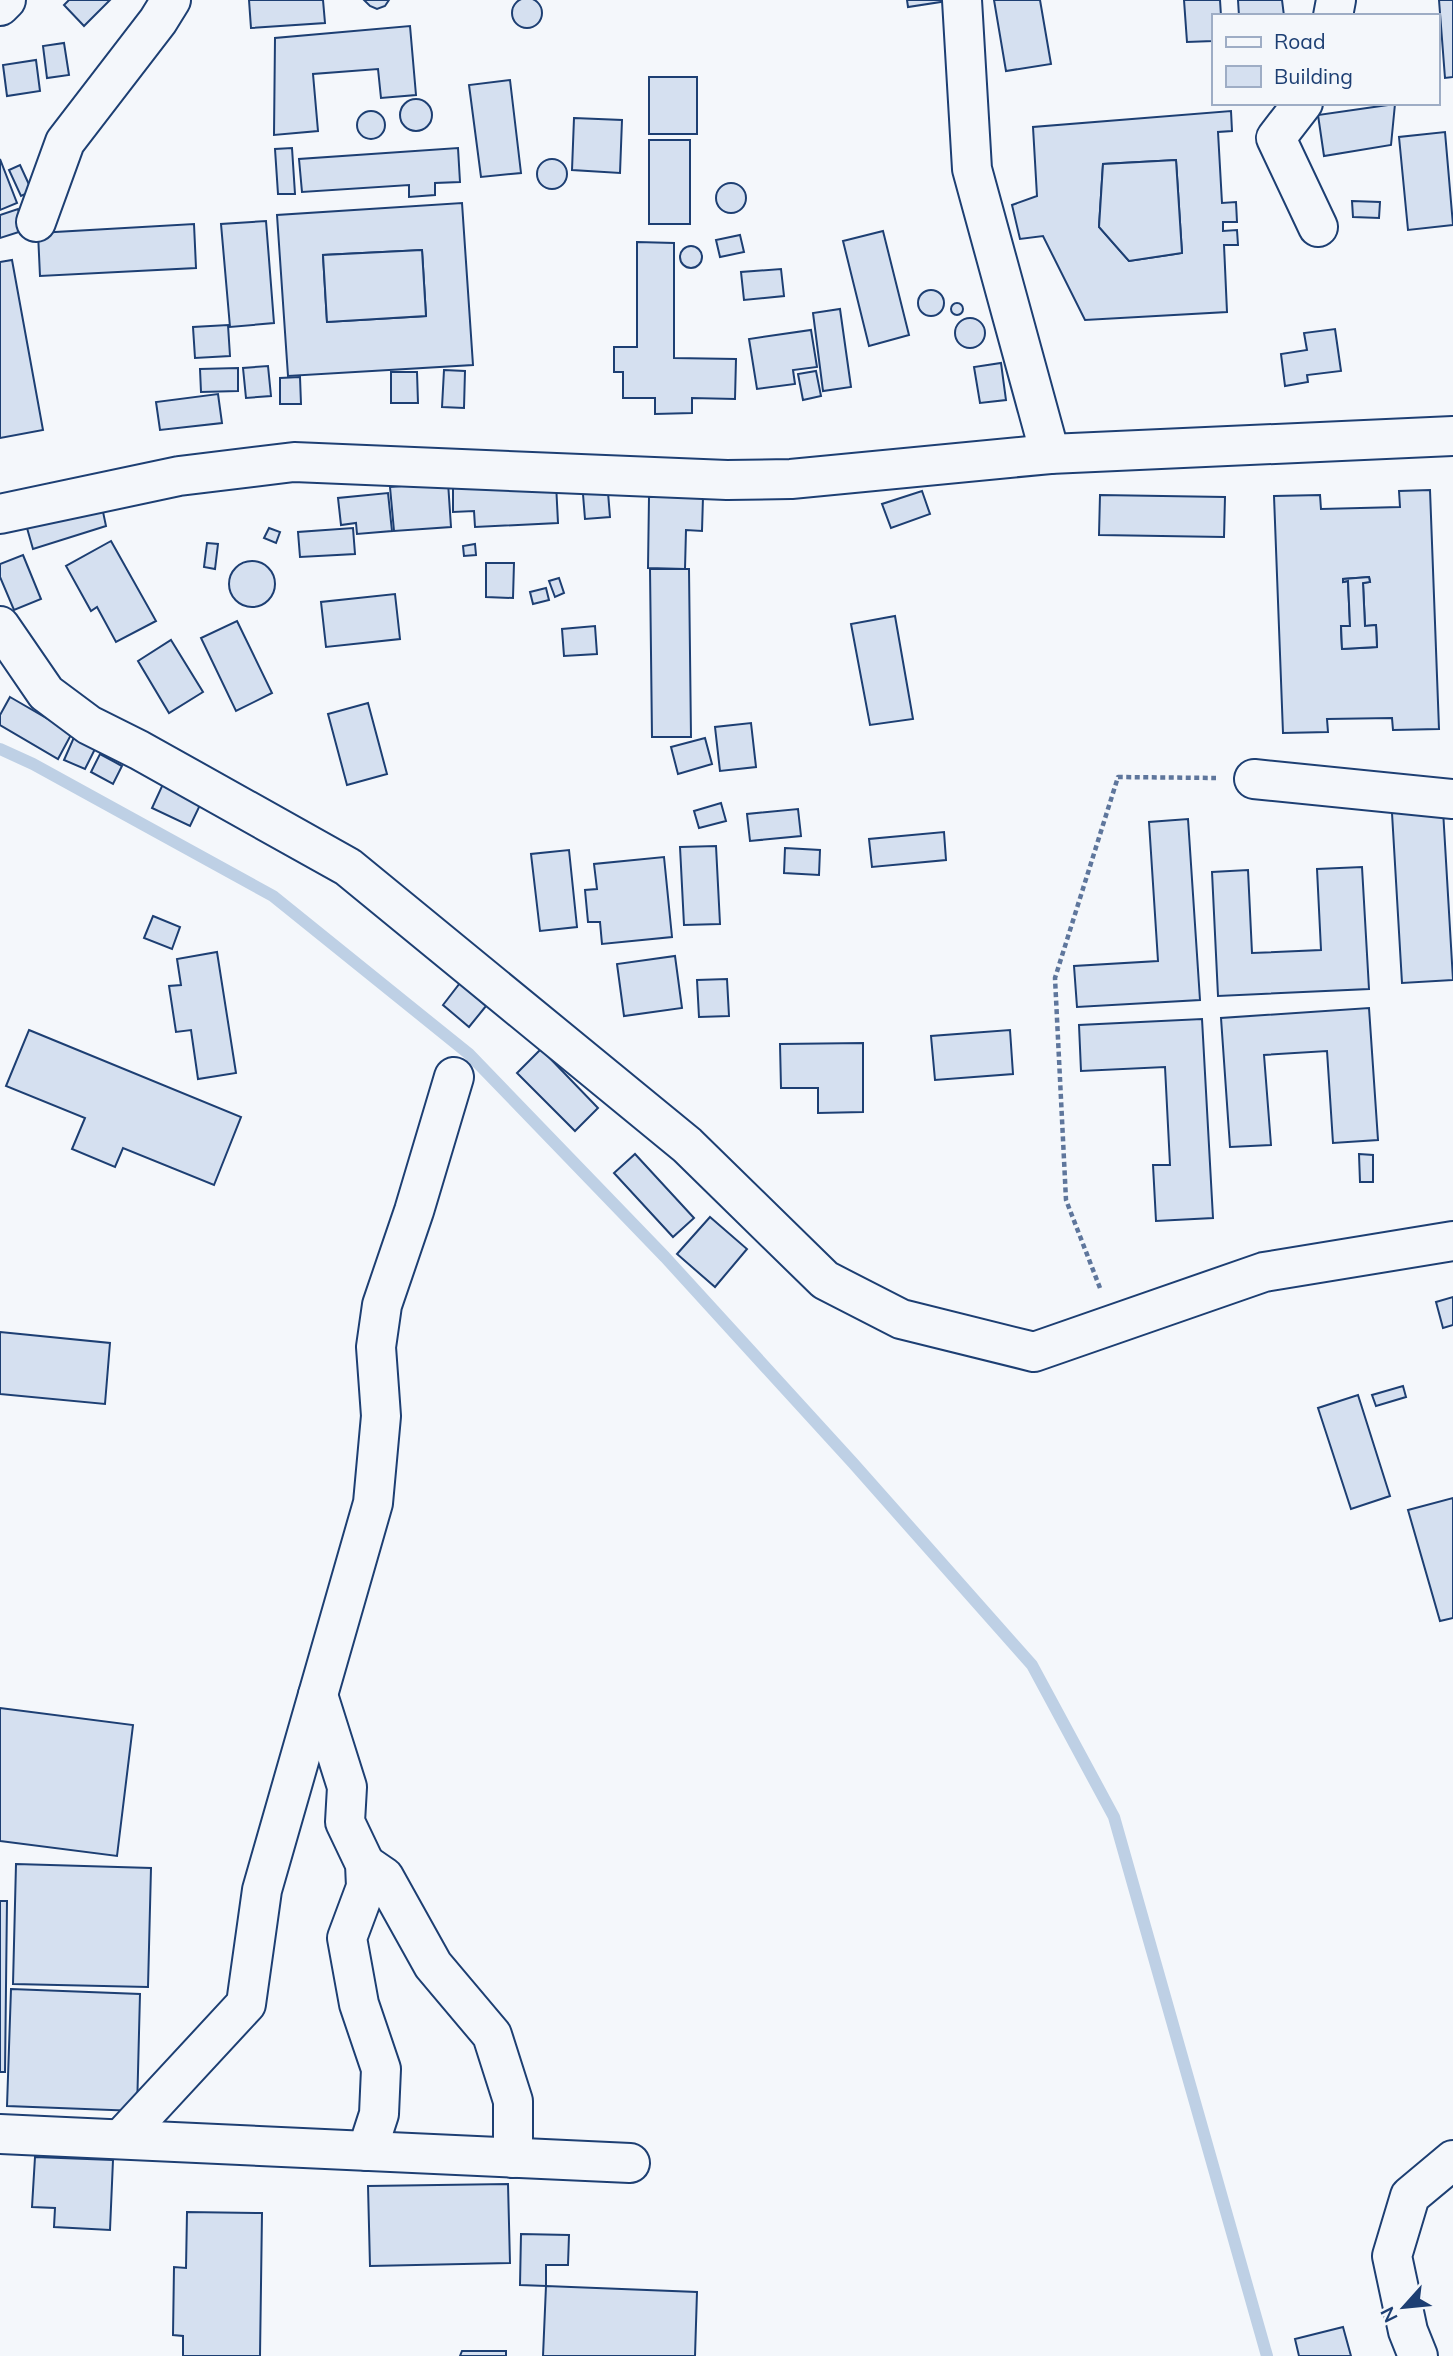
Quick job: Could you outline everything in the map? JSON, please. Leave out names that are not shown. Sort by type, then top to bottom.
[{"type":"street","points":[[0,6],[6,0]]},
{"type":"street","points":[[36,222],[65,142],[158,21],[171,0]]},
{"type":"street","points":[[962,0],[972,169],[1050,454]]},
{"type":"street","points":[[1302,105],[1276,138],[1318,227]]},
{"type":"street","points":[[0,514],[179,476],[294,462],[727,480],[790,479],[1050,454],[1453,436]]},
{"type":"street","points":[[0,626],[46,693],[89,725],[139,750],[348,867],[687,1145],[825,1280],[901,1319],[1034,1352],[1264,1272],[1453,1241]]},
{"type":"street","points":[[1254,779],[1453,799]]},
{"type":"street","points":[[121,2139],[246,2004],[262,1891],[373,1503],[381,1416],[376,1347],[382,1305],[415,1211],[454,1077]]},
{"type":"street","points":[[318,1695],[347,1787],[345,1822],[365,1864],[366,1887],[347,1938],[359,2004],[381,2069],[379,2114],[368,2151]]},
{"type":"street","points":[[365,1864],[384,1877],[433,1965],[492,2035],[513,2101],[513,2158]]},
{"type":"street","points":[[0,2134],[630,2164]]},
{"type":"street","points":[[1418,2356],[1408,2331],[1392,2256],[1410,2196],[1453,2160]]},
{"type":"path","points":[[1114,1324],[1066,1200],[1055,978],[1118,777],[1254,779]]},
{"type":"building","points":[[521,-1],[533,-1],[541,7],[541,19],[533,27],[521,27],[513,19],[513,7]]},
{"type":"building","points":[[69,0],[110,0],[84,26],[64,5]]},
{"type":"building","points":[[249,0],[323,0],[325,23],[251,28]]},
{"type":"building","points":[[364,0],[389,0],[385,6],[377,9]]},
{"type":"building","points":[[907,0],[946,0],[947,1],[908,7]]},
{"type":"building","points":[[994,0],[1040,0],[1051,64],[1006,71]]},
{"type":"building","points":[[1184,0],[1220,0],[1221,14],[1212,14],[1212,41],[1187,42]]},
{"type":"building","points":[[1238,0],[1282,0],[1284,14],[1239,14]]},
{"type":"building","points":[[1439,0],[1453,0],[1453,77],[1445,78]]},
{"type":"building","points":[[410,26],[416,95],[381,98],[378,69],[313,74],[318,131],[274,135],[275,38]]},
{"type":"building","points":[[64,43],[69,75],[47,78],[43,46]]},
{"type":"building","points":[[36,60],[40,91],[7,96],[3,65]]},
{"type":"building","points":[[649,77],[697,77],[697,134],[649,134]]},
{"type":"building","points":[[510,80],[521,173],[481,177],[469,85]]},
{"type":"building","points":[[416,99],[427,104],[432,115],[427,126],[416,131],[405,126],[400,115],[405,104]]},
{"type":"building","points":[[1395,105],[1391,145],[1324,156],[1318,115]]},
{"type":"building","points":[[371,111],[381,115],[385,125],[381,135],[371,139],[361,135],[357,125],[361,115]]},
{"type":"building","points":[[1231,111],[1232,131],[1218,132],[1222,203],[1236,202],[1237,222],[1223,222],[1223,231],[1237,230],[1238,245],[1224,245],[1227,312],[1085,320],[1043,236],[1020,239],[1012,205],[1037,196],[1033,127]],"holes":[[[1176,160],[1182,253],[1129,261],[1099,227],[1103,164]]]},
{"type":"building","points":[[574,118],[622,120],[620,173],[572,170]]},
{"type":"building","points":[[1445,132],[1453,225],[1408,230],[1399,137]]},
{"type":"building","points":[[649,140],[690,140],[690,224],[649,224]]},
{"type":"building","points":[[292,148],[295,194],[278,194],[275,149]]},
{"type":"building","points":[[458,148],[460,182],[435,183],[435,195],[409,197],[409,185],[302,192],[299,159]]},
{"type":"building","points":[[0,159],[17,203],[0,210]]},
{"type":"building","points":[[552,159],[558,160],[566,168],[566,180],[558,188],[552,189],[546,188],[538,180],[537,174],[538,168],[546,160]]},
{"type":"building","points":[[1176,160],[1182,253],[1129,261],[1099,227],[1103,164]]},
{"type":"building","points":[[20,165],[32,191],[21,196],[9,170]]},
{"type":"building","points":[[731,183],[742,187],[746,198],[742,209],[731,213],[720,209],[716,198],[720,187]]},
{"type":"building","points":[[1352,201],[1380,202],[1379,218],[1353,217]]},
{"type":"building","points":[[462,203],[473,365],[288,376],[277,215]],"holes":[[[422,250],[426,316],[327,322],[323,255]]]},
{"type":"building","points":[[18,209],[25,230],[0,238],[0,215]]},
{"type":"building","points":[[266,221],[274,323],[230,327],[221,224]]},
{"type":"building","points":[[194,224],[196,268],[40,276],[38,233]]},
{"type":"building","points":[[883,231],[909,335],[869,346],[843,241]]},
{"type":"building","points":[[740,235],[744,252],[720,257],[716,240]]},
{"type":"building","points":[[637,242],[674,243],[674,358],[736,359],[735,399],[692,398],[692,413],[655,414],[655,398],[623,398],[623,372],[614,372],[614,347],[637,347]]},
{"type":"building","points":[[691,246],[699,249],[702,257],[699,265],[691,268],[683,265],[680,257],[683,249]]},
{"type":"building","points":[[422,250],[426,316],[327,322],[323,255]]},
{"type":"building","points":[[12,260],[43,430],[0,438],[0,262]]},
{"type":"building","points":[[781,269],[784,296],[744,300],[741,272]]},
{"type":"building","points":[[931,290],[940,294],[944,303],[940,312],[931,316],[922,312],[918,303],[922,294]]},
{"type":"building","points":[[957,303],[963,309],[957,315],[951,309]]},
{"type":"building","points":[[840,309],[851,387],[823,391],[813,313]]},
{"type":"building","points":[[970,318],[981,322],[985,333],[981,344],[970,348],[959,344],[955,333],[959,322]]},
{"type":"building","points":[[228,325],[230,356],[195,358],[193,327]]},
{"type":"building","points":[[1335,329],[1341,371],[1307,375],[1308,382],[1285,386],[1281,354],[1307,350],[1304,333]]},
{"type":"building","points":[[811,330],[817,367],[793,370],[795,384],[757,389],[749,339]]},
{"type":"building","points":[[1001,363],[1006,400],[980,403],[974,367]]},
{"type":"building","points":[[268,366],[271,396],[246,398],[243,368]]},
{"type":"building","points":[[238,368],[238,391],[201,392],[200,369]]},
{"type":"building","points":[[444,370],[465,371],[464,408],[442,407]]},
{"type":"building","points":[[816,371],[821,396],[803,400],[798,374]]},
{"type":"building","points":[[391,372],[417,372],[418,403],[391,403]]},
{"type":"building","points":[[300,377],[301,404],[280,404],[280,378]]},
{"type":"building","points":[[218,394],[222,423],[160,430],[156,402]]},
{"type":"building","points":[[607,480],[610,517],[585,519],[582,482]]},
{"type":"building","points":[[448,482],[451,527],[394,531],[390,487]]},
{"type":"building","points":[[556,483],[558,523],[475,527],[474,511],[453,512],[453,488]]},
{"type":"building","points":[[1430,490],[1439,729],[1393,730],[1392,718],[1327,719],[1328,732],[1283,733],[1274,496],[1320,495],[1321,509],[1400,507],[1399,491]],"holes":[[[1369,577],[1370,582],[1363,583],[1365,626],[1376,625],[1377,647],[1342,649],[1341,626],[1350,626],[1348,581],[1343,582],[1343,579]]]},
{"type":"building","points":[[922,491],[930,514],[891,528],[882,504]]},
{"type":"building","points":[[388,493],[392,531],[357,534],[356,523],[341,525],[338,498]]},
{"type":"building","points":[[1100,495],[1225,497],[1224,537],[1099,535]]},
{"type":"building","points":[[649,497],[703,497],[702,531],[686,530],[685,569],[648,568]]},
{"type":"building","points":[[102,507],[106,526],[33,549],[25,521]]},
{"type":"building","points":[[269,528],[280,532],[276,543],[264,538]]},
{"type":"building","points":[[353,528],[355,554],[300,557],[298,532]]},
{"type":"building","points":[[111,541],[156,621],[116,642],[97,607],[91,611],[66,566]]},
{"type":"building","points":[[207,543],[218,544],[215,569],[204,567]]},
{"type":"building","points":[[475,544],[476,555],[464,556],[463,546]]},
{"type":"building","points":[[23,555],[41,599],[14,610],[0,577],[0,564]]},
{"type":"building","points":[[252,561],[268,568],[275,584],[268,600],[252,607],[236,600],[229,584],[236,568]]},
{"type":"building","points":[[486,563],[514,563],[513,598],[486,597]]},
{"type":"building","points":[[650,569],[689,569],[691,737],[652,737]]},
{"type":"building","points":[[1369,577],[1370,582],[1363,583],[1365,626],[1376,625],[1377,647],[1342,649],[1341,626],[1350,626],[1348,581],[1343,582],[1343,579]]},
{"type":"building","points":[[559,578],[564,593],[555,597],[549,581]]},
{"type":"building","points":[[546,588],[549,600],[533,604],[530,592]]},
{"type":"building","points":[[395,594],[400,639],[326,647],[321,602]]},
{"type":"building","points":[[895,616],[913,719],[870,725],[851,624]]},
{"type":"building","points":[[237,621],[272,693],[236,711],[201,638]]},
{"type":"building","points":[[595,626],[597,654],[564,656],[562,629]]},
{"type":"building","points":[[171,640],[203,692],[169,713],[138,661]]},
{"type":"building","points":[[10,697],[72,733],[58,759],[0,725],[0,715]]},
{"type":"building","points":[[368,703],[387,774],[347,785],[328,714]]},
{"type":"building","points":[[751,723],[756,767],[720,771],[715,727]]},
{"type":"building","points":[[75,735],[97,745],[85,769],[64,760]]},
{"type":"building","points":[[705,738],[712,764],[678,774],[671,747]]},
{"type":"building","points":[[100,754],[122,766],[113,784],[91,772]]},
{"type":"building","points":[[163,784],[201,803],[190,826],[152,808]]},
{"type":"building","points":[[721,803],[726,821],[699,828],[694,811]]},
{"type":"building","points":[[798,809],[801,836],[750,841],[747,814]]},
{"type":"building","points":[[1443,810],[1453,980],[1402,983],[1392,813]]},
{"type":"building","points":[[1188,819],[1200,1000],[1077,1007],[1074,966],[1158,961],[1149,822]]},
{"type":"building","points":[[944,832],[946,860],[872,867],[869,839]]},
{"type":"building","points":[[716,846],[720,924],[684,925],[680,847]]},
{"type":"building","points":[[785,848],[820,850],[819,875],[784,873]]},
{"type":"building","points":[[569,850],[577,927],[540,931],[531,854]]},
{"type":"building","points":[[664,857],[672,937],[602,944],[600,922],[588,922],[585,890],[597,889],[594,864]]},
{"type":"building","points":[[1362,867],[1369,989],[1218,996],[1212,872],[1248,870],[1252,953],[1321,950],[1317,869]]},
{"type":"building","points":[[153,916],[180,927],[172,949],[144,938]]},
{"type":"building","points":[[217,952],[236,1073],[198,1079],[191,1030],[176,1032],[169,986],[181,985],[177,959]]},
{"type":"building","points":[[675,956],[682,1008],[624,1016],[617,964]]},
{"type":"building","points":[[727,979],[729,1016],[699,1017],[697,980]]},
{"type":"building","points":[[460,983],[486,1006],[469,1027],[443,1005]]},
{"type":"building","points":[[1369,1008],[1378,1140],[1333,1143],[1327,1051],[1264,1055],[1271,1145],[1230,1147],[1221,1018]]},
{"type":"building","points":[[1202,1019],[1213,1218],[1156,1221],[1153,1165],[1170,1165],[1165,1067],[1081,1071],[1079,1025]]},
{"type":"building","points":[[29,1030],[241,1117],[214,1185],[123,1148],[115,1167],[72,1149],[85,1118],[6,1086]]},
{"type":"building","points":[[1010,1030],[1013,1074],[935,1080],[931,1036]]},
{"type":"building","points":[[863,1043],[863,1112],[818,1113],[818,1088],[781,1088],[780,1044]]},
{"type":"building","points":[[541,1049],[598,1108],[575,1131],[517,1073]]},
{"type":"building","points":[[635,1154],[694,1218],[673,1237],[614,1173]]},
{"type":"building","points":[[1359,1154],[1373,1155],[1373,1182],[1360,1182]]},
{"type":"building","points":[[710,1217],[747,1249],[715,1287],[677,1254]]},
{"type":"building","points":[[1453,1297],[1453,1325],[1443,1328],[1436,1302]]},
{"type":"building","points":[[0,1332],[110,1343],[105,1404],[0,1394]]},
{"type":"building","points":[[1403,1386],[1406,1397],[1376,1406],[1372,1395]]},
{"type":"building","points":[[1358,1395],[1390,1496],[1351,1509],[1318,1408]]},
{"type":"building","points":[[1453,1498],[1453,1618],[1440,1621],[1408,1510]]},
{"type":"building","points":[[0,1708],[133,1725],[117,1856],[0,1841]]},
{"type":"building","points":[[16,1864],[151,1868],[148,1987],[13,1984]]},
{"type":"building","points":[[0,1901],[7,1901],[5,2072],[0,2072]]},
{"type":"building","points":[[11,1989],[140,1994],[137,2111],[7,2106]]},
{"type":"building","points":[[35,2157],[113,2160],[110,2230],[54,2227],[55,2208],[32,2207]]},
{"type":"building","points":[[508,2184],[510,2263],[370,2266],[368,2186]]},
{"type":"building","points":[[187,2212],[262,2213],[260,2356],[183,2356],[183,2336],[173,2335],[174,2267],[186,2268]]},
{"type":"building","points":[[521,2234],[569,2235],[568,2265],[546,2265],[546,2286],[520,2285]]},
{"type":"building","points":[[546,2286],[697,2292],[695,2356],[543,2356]]},
{"type":"building","points":[[1343,2327],[1351,2356],[1299,2356],[1295,2339]]},
{"type":"building","points":[[462,2351],[506,2351],[506,2356],[460,2356]]},
{"type":"waterway","points":[[0,749],[33,764],[273,896],[469,1054],[665,1257],[1032,1665],[1114,1817],[1267,2356]]}]
